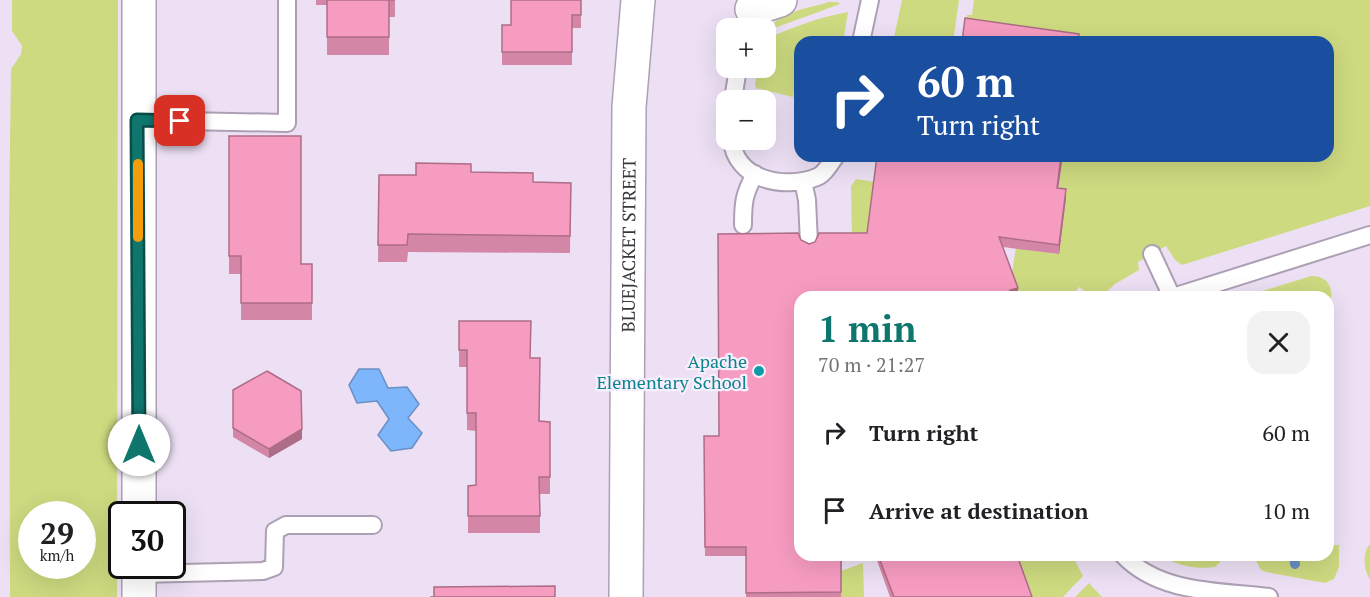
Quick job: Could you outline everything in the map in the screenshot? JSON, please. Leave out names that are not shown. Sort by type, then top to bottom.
[{"type":"street","points":[[139,0],[137,120],[139,501]]},
{"type":"street","name":"BLUEJACKET STREET","points":[[626,597],[629,107],[638,0]]},
{"type":"lane","points":[[137,120],[287,123],[287,0]]},
{"type":"lane","points":[[862,36],[870,0]]},
{"type":"lane","points":[[732,150],[745,170],[767,180],[792,183],[820,176],[831,162]]},
{"type":"lane","points":[[743,225],[743,201],[755,174]]},
{"type":"lane","points":[[802,180],[807,200],[809,243]]},
{"type":"lane","points":[[1191,291],[1370,236]]},
{"type":"lane","points":[[1152,254],[1169,291]]},
{"type":"lane","points":[[186,576],[263,571],[274,567],[275,531],[286,525],[373,525]]},
{"type":"lane","points":[[1129,561],[1152,578],[1185,587],[1269,597]]},
{"type":"green space","points":[[12,0],[118,0],[117,501],[108,501],[108,579],[117,579],[117,597],[10,597],[11,69],[21,54],[22,46],[12,31]]},
{"type":"green space","points":[[902,0],[959,0],[954,36],[894,36]]},
{"type":"green space","points":[[974,0],[1370,0],[1370,206],[1182,265],[1175,260],[1166,246],[1138,262],[1139,270],[1107,291],[1085,291],[1079,287],[1076,291],[1015,291],[1011,279],[1016,248],[1058,254],[1057,197],[1062,162],[1334,162],[1334,36],[1027,36],[965,28],[967,15],[972,15]]},
{"type":"green space","points":[[829,2],[840,4],[776,27],[776,22],[780,18],[804,8]]},
{"type":"green space","points":[[848,12],[844,36],[794,36],[793,97],[776,93],[776,90],[756,88],[756,78],[776,78],[776,35],[816,20]]},
{"type":"green space","points":[[856,179],[875,182],[866,243],[852,243],[851,186]]},
{"type":"green space","points":[[1311,276],[1326,281],[1331,291],[1262,291]]},
{"type":"green space","points":[[1334,545],[1339,545],[1339,567],[1334,579],[1325,583],[1261,570],[1256,561],[1334,561]]},
{"type":"green space","points":[[1369,545],[1370,579],[1366,572],[1365,562],[1365,553]]},
{"type":"green space","points":[[1016,561],[1075,561],[1083,576],[1063,597],[1029,597]]},
{"type":"green space","points":[[1170,561],[1221,561],[1215,567],[1200,568]]},
{"type":"green space","points":[[863,563],[864,597],[841,597],[841,571]]},
{"type":"green space","points":[[1089,583],[1102,597],[1075,597]]},
{"type":"water","points":[[359,369],[379,369],[388,388],[407,387],[419,404],[408,418],[422,433],[412,448],[391,451],[378,435],[389,419],[377,401],[357,403],[349,385]]},
{"type":"building","points":[[327,0],[389,0],[389,37],[327,37]]},
{"type":"building","points":[[511,0],[581,0],[581,15],[572,15],[572,52],[502,52],[502,25],[511,25]]},
{"type":"building","points":[[965,18],[1079,34],[1079,36],[963,36]]},
{"type":"building","points":[[229,136],[301,136],[301,264],[312,264],[312,303],[241,303],[241,256],[229,256]]},
{"type":"building","points":[[876,162],[1060,162],[1057,188],[1066,189],[1059,245],[999,237],[1018,288],[1010,291],[794,291],[794,561],[841,561],[841,592],[746,593],[746,547],[705,547],[704,436],[719,436],[718,234],[798,233],[801,240],[809,244],[815,242],[819,233],[867,233]]},
{"type":"building","points":[[416,163],[471,164],[471,172],[533,173],[533,182],[571,183],[570,236],[408,234],[407,245],[378,245],[379,175],[416,175]]},
{"type":"building","points":[[459,321],[531,321],[530,358],[540,358],[539,421],[550,422],[550,477],[539,477],[540,516],[468,516],[468,486],[476,485],[476,413],[467,413],[467,350],[459,350]]},
{"type":"building","points":[[267,371],[301,391],[302,429],[269,449],[233,428],[233,390]]},
{"type":"building","points":[[880,561],[1019,561],[1032,597],[894,597]]},
{"type":"building","points":[[555,586],[555,597],[434,597],[434,587]]},
{"type":"slow traffic","points":[[138,164],[138,237]]},
{"type":"place","name":"Apache Elementary School","points":[[759,371]]},
{"type":"route","points":[[139,445],[137,120],[180,121]]}]
